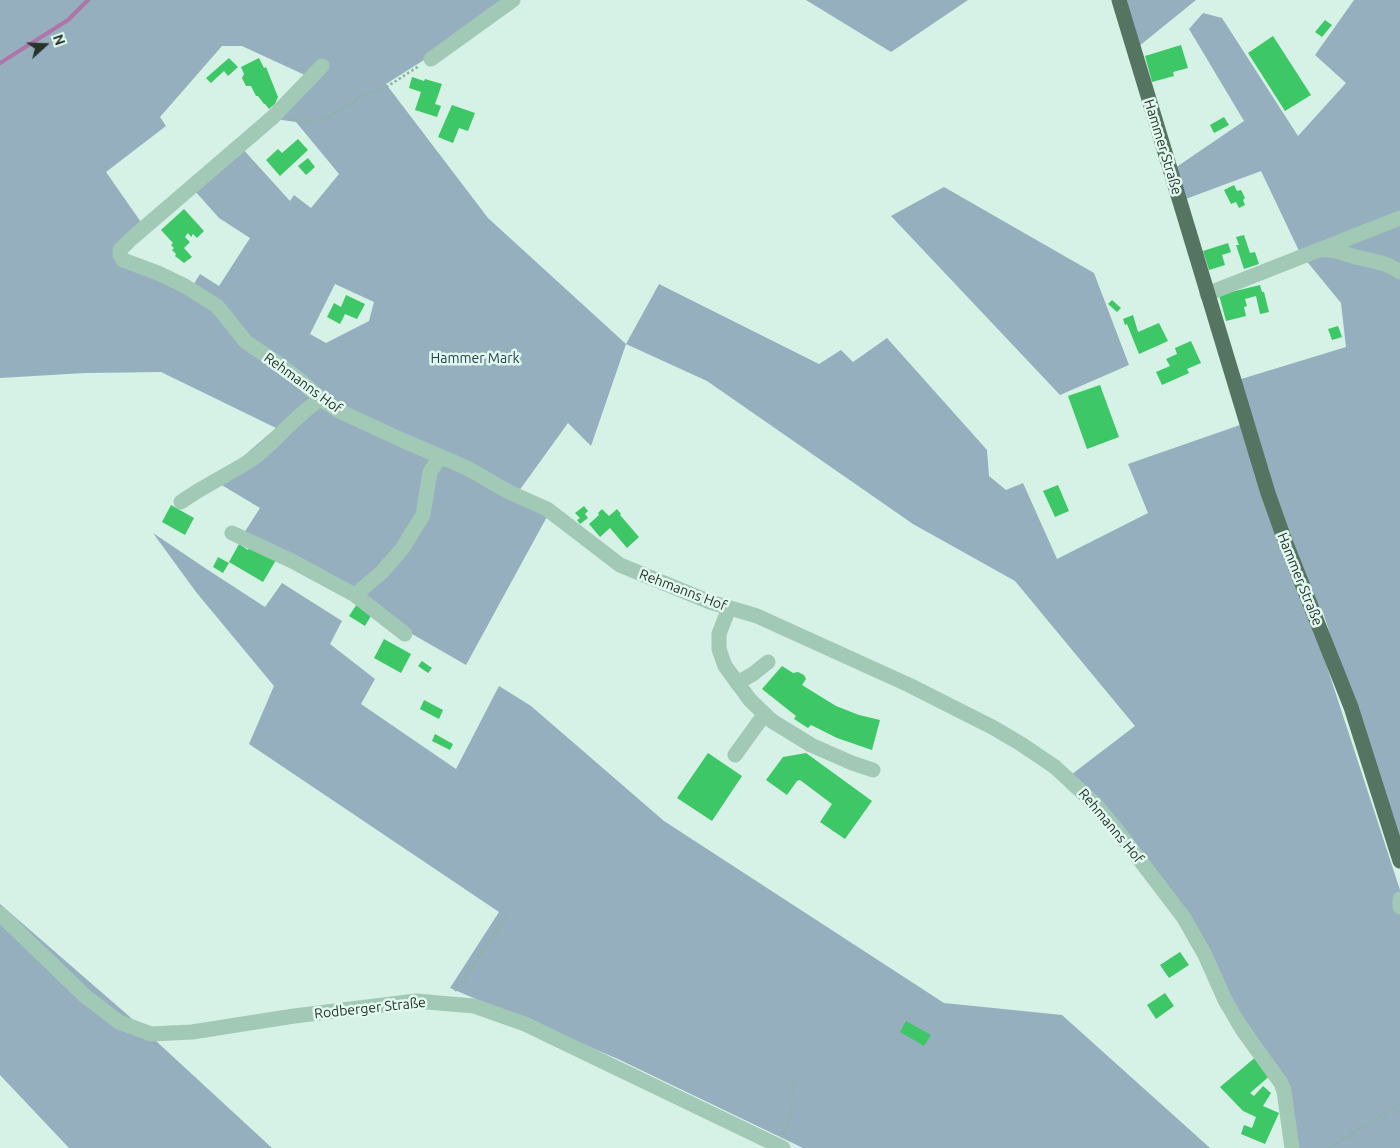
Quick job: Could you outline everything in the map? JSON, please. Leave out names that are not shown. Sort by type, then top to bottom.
[{"type":"main road","name":"Hammer Straße","points":[[1119,0],[1268,493],[1285,541],[1351,707],[1400,861]]},
{"type":"street","points":[[431,59],[513,0]]},
{"type":"street","name":"Rehmanns Hof","points":[[322,66],[273,117],[131,239],[120,250],[123,260],[158,273],[185,286],[217,306],[246,342],[302,382],[321,399],[340,411],[467,468],[509,492],[547,510],[620,565],[710,602],[757,616],[966,713],[1021,744],[1054,766],[1097,806],[1184,918],[1216,976],[1225,1000],[1242,1029],[1281,1083],[1284,1091],[1292,1148]]},
{"type":"street","points":[[1208,294],[1400,218]]},
{"type":"street","points":[[1315,251],[1334,250],[1355,257],[1381,262],[1400,272]]},
{"type":"street","points":[[181,502],[252,459],[289,423],[321,399]]},
{"type":"street","points":[[355,595],[382,572],[402,549],[423,515],[430,472],[440,457]]},
{"type":"street","points":[[232,534],[292,561],[355,595],[405,634]]},
{"type":"street","points":[[730,608],[719,634],[719,648],[725,666],[764,715],[811,745],[873,770]]},
{"type":"street","points":[[737,683],[754,674],[768,662]]},
{"type":"street","points":[[735,755],[764,715]]},
{"type":"street","points":[[1400,899],[1400,907]]},
{"type":"street","name":"Rodberger Straße","points":[[0,914],[85,996],[119,1022],[151,1034],[192,1032],[294,1016],[416,1001],[474,1006],[525,1024],[782,1147]]},
{"type":"path","points":[[273,117],[287,117],[309,122],[331,116],[365,94],[385,88],[431,59]]},
{"type":"path","points":[[450,1004],[453,994],[498,929],[506,913]]},
{"type":"path","points":[[782,1147],[791,1113],[794,1078]]},
{"type":"path","points":[[1328,1148],[1367,1126],[1400,1104]]},
{"type":"green space","name":"Hammer Mark","points":[[0,0],[509,0],[476,27],[386,84],[488,218],[626,344],[591,446],[568,423],[516,495],[549,513],[466,665],[242,536],[260,508],[215,481],[276,428],[161,372],[85,373],[0,378]],"holes":[[[222,46],[242,46],[307,76],[143,225],[106,172],[166,126],[160,117]],[[275,119],[296,122],[339,174],[311,208],[294,195],[290,201],[241,147]],[[194,190],[219,218],[250,238],[219,286],[200,274],[192,287],[124,254]],[[335,284],[374,302],[369,321],[326,343],[310,334]]]},
{"type":"green space","points":[[806,0],[968,0],[891,52]]},
{"type":"green space","points":[[1124,0],[1196,0],[1138,47]]},
{"type":"green space","points":[[1354,0],[1400,0],[1400,858],[1323,612],[1312,621],[1400,890],[1400,1148],[1296,1148],[1287,1082],[1228,995],[1179,913],[1063,781],[1135,726],[1015,581],[913,524],[707,381],[626,344],[659,284],[819,364],[841,350],[853,362],[887,338],[987,450],[989,476],[1006,490],[1023,483],[1057,559],[1148,513],[1128,464],[1240,425],[1238,380],[1346,347],[1341,303],[1300,253],[1261,171],[1183,200],[1175,168],[1244,121],[1189,29],[1203,13],[1222,18],[1298,136],[1346,83],[1315,55]]},
{"type":"green space","points":[[944,187],[1094,273],[1129,365],[1060,395],[891,216]]},
{"type":"green space","points":[[153,533],[265,607],[282,583],[342,621],[330,644],[375,679],[361,704],[456,769],[499,686],[531,706],[664,821],[944,1003],[1062,1015],[1210,1148],[803,1148],[618,1059],[450,988],[499,912],[249,744],[274,686],[196,592]]},
{"type":"green space","points":[[0,904],[130,1017],[272,1148],[69,1148],[0,1075]]},
{"type":"building","points":[[1325,20],[1332,25],[1322,37],[1315,32]]},
{"type":"building","points":[[1273,36],[1311,95],[1285,111],[1248,53]]},
{"type":"building","points":[[1181,45],[1188,68],[1173,72],[1174,76],[1152,82],[1145,56]]},
{"type":"building","points":[[229,58],[238,67],[228,76],[224,71],[211,83],[206,78]]},
{"type":"building","points":[[259,58],[264,68],[266,67],[278,97],[275,104],[269,109],[256,96],[251,86],[246,86],[242,78],[244,74],[241,67]]},
{"type":"building","points":[[412,77],[442,84],[435,104],[441,106],[437,117],[415,110],[421,92],[409,88]]},
{"type":"building","points":[[452,105],[475,113],[468,131],[459,128],[453,143],[438,137]]},
{"type":"building","points":[[1224,117],[1229,125],[1214,133],[1210,125]]},
{"type":"building","points":[[298,139],[308,150],[280,176],[266,160],[278,149],[282,153]]},
{"type":"building","points":[[308,158],[315,167],[306,175],[298,166]]},
{"type":"building","points":[[1234,185],[1237,191],[1241,190],[1245,198],[1243,200],[1245,205],[1239,208],[1236,202],[1231,204],[1224,190]]},
{"type":"building","points":[[184,209],[204,231],[197,238],[193,234],[191,237],[188,233],[185,237],[190,242],[184,248],[192,257],[184,263],[175,256],[176,254],[172,250],[174,248],[171,245],[173,243],[161,230]]},
{"type":"building","points":[[1244,235],[1250,253],[1255,252],[1259,264],[1244,269],[1236,245],[1239,245],[1236,237]]},
{"type":"building","points":[[1228,243],[1231,252],[1222,255],[1225,265],[1209,270],[1203,251]]},
{"type":"building","points":[[1260,285],[1262,292],[1264,292],[1269,312],[1260,314],[1256,296],[1245,299],[1247,306],[1244,307],[1246,316],[1226,321],[1219,295]]},
{"type":"building","points":[[346,295],[365,304],[357,319],[345,314],[340,324],[327,317],[334,303],[341,307]]},
{"type":"building","points":[[1112,300],[1121,308],[1117,312],[1108,304]]},
{"type":"building","points":[[1133,315],[1138,332],[1159,323],[1168,341],[1139,354],[1127,324],[1125,325],[1123,319]]},
{"type":"building","points":[[1338,326],[1342,337],[1332,340],[1328,329]]},
{"type":"building","points":[[1191,341],[1201,363],[1187,369],[1189,373],[1162,385],[1156,372],[1170,366],[1166,359],[1177,354],[1175,348]]},
{"type":"building","points":[[1100,385],[1119,437],[1087,449],[1068,396]]},
{"type":"building","points":[[1058,485],[1069,511],[1055,517],[1043,491]]},
{"type":"building","points":[[171,505],[194,518],[185,535],[162,522]]},
{"type":"building","points":[[584,506],[588,511],[585,514],[588,518],[580,524],[577,520],[580,518],[575,513]]},
{"type":"building","points":[[602,509],[609,516],[617,509],[639,537],[627,548],[610,528],[600,537],[589,524],[599,515],[598,513]]},
{"type":"building","points":[[239,544],[248,550],[251,545],[276,560],[263,582],[229,562]]},
{"type":"building","points":[[218,557],[229,563],[223,573],[213,567]]},
{"type":"building","points":[[357,604],[372,614],[365,626],[349,616]]},
{"type":"building","points":[[384,639],[411,654],[401,673],[374,658]]},
{"type":"building","points":[[422,661],[432,668],[428,673],[418,666]]},
{"type":"building","points":[[782,666],[793,673],[798,672],[804,675],[806,679],[802,685],[836,706],[859,715],[880,720],[872,750],[837,738],[811,725],[808,728],[794,719],[796,716],[762,689]]},
{"type":"building","points":[[424,700],[443,710],[439,719],[420,709]]},
{"type":"building","points":[[435,734],[453,744],[450,750],[432,741]]},
{"type":"building","points":[[708,753],[742,776],[712,821],[677,798]]},
{"type":"building","points":[[806,753],[872,801],[845,839],[820,822],[832,804],[800,780],[797,781],[787,795],[766,780],[783,757]]},
{"type":"building","points":[[1180,952],[1189,965],[1169,978],[1160,965]]},
{"type":"building","points":[[1165,993],[1174,1006],[1156,1019],[1147,1005]]},
{"type":"building","points":[[906,1021],[931,1035],[924,1046],[900,1032]]},
{"type":"building","points":[[1257,1056],[1272,1074],[1250,1093],[1254,1096],[1263,1086],[1271,1093],[1263,1106],[1279,1113],[1265,1144],[1241,1134],[1244,1125],[1252,1128],[1256,1117],[1243,1111],[1220,1087]]},
{"type":"waterway","points":[[0,63],[68,20],[88,0]]}]
